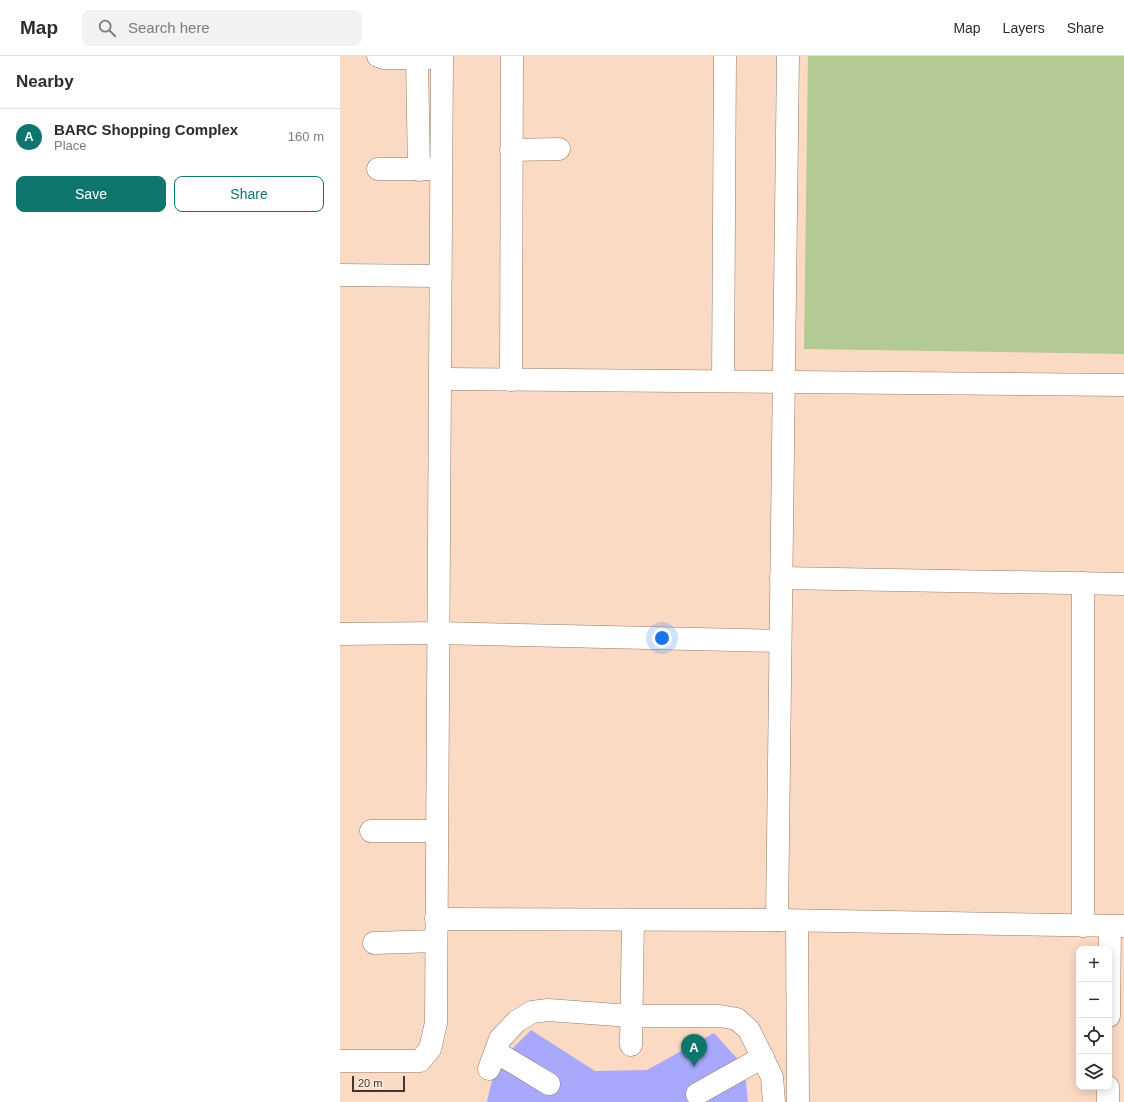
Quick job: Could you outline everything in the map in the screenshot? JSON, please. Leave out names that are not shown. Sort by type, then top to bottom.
[{"type":"street","points":[[340,1061],[420,1061],[430,1049],[436,1023],[442,57],[384,58],[378,56]]},
{"type":"street","points":[[511,380],[512,56]]},
{"type":"street","points":[[723,381],[725,56]]},
{"type":"street","points":[[788,56],[780,641],[787,920],[798,1102]]},
{"type":"street","points":[[417,58],[419,170]]},
{"type":"street","points":[[511,150],[559,149]]},
{"type":"street","points":[[378,169],[441,170]]},
{"type":"street","points":[[340,275],[440,276]]},
{"type":"street","points":[[440,379],[1124,384]]},
{"type":"street","points":[[781,578],[1124,584]]},
{"type":"street","points":[[1083,583],[1083,926]]},
{"type":"street","points":[[340,634],[438,633],[780,641]]},
{"type":"street","points":[[371,831],[436,831]]},
{"type":"street","points":[[436,919],[787,920],[1117,926],[1112,982]]},
{"type":"street","points":[[631,1045],[633,920]]},
{"type":"street","points":[[374,943],[436,941]]},
{"type":"street","points":[[549,1084],[492,1061],[500,1039],[517,1020],[532,1012],[548,1010],[631,1016],[720,1016],[737,1019],[749,1030],[772,1077],[774,1102]]},
{"type":"street","points":[[697,1094],[763,1057]]},
{"type":"street","points":[[1108,1090],[1108,1102]]},
{"type":"green space","points":[[808,56],[1124,56],[1124,354],[804,349]]},
{"type":"building","points":[[531,1030],[595,1071],[647,1070],[714,1033],[742,1064],[745,1073],[748,1102],[487,1101],[496,1065]]},
{"type":"place","name":"BARC Shopping Complex","points":[[694,1067]]}]
